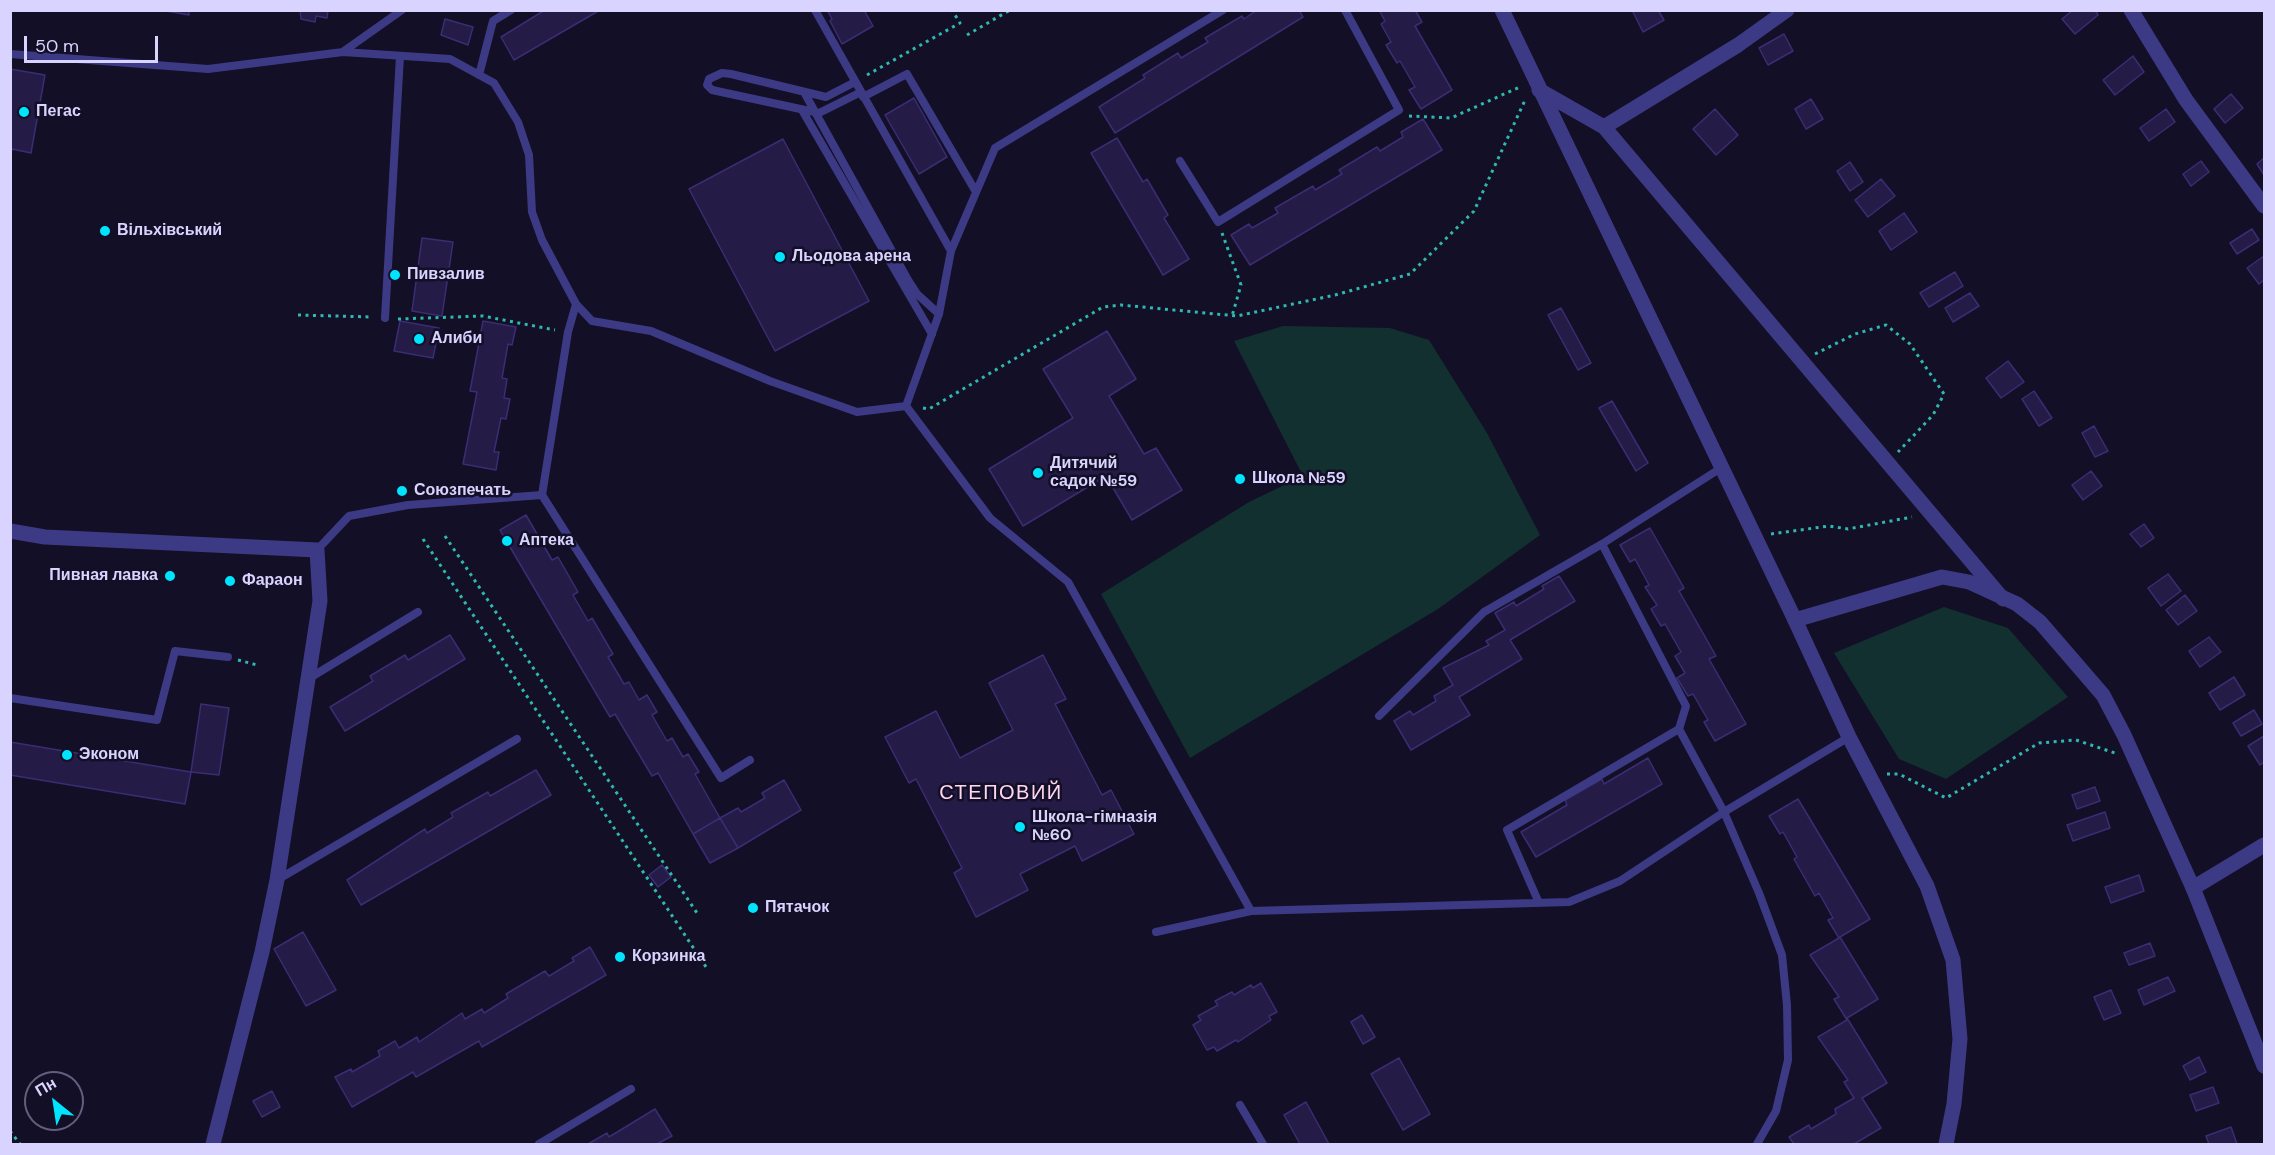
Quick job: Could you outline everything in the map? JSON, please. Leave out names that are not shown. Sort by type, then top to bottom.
[{"type":"street","points":[[1502,10],[1849,737],[1927,886],[1953,960],[1960,1039],[1954,1104],[1946,1144]]},
{"type":"street","points":[[1604,126],[1738,45],[1787,10]]},
{"type":"street","points":[[2131,10],[2186,99],[2265,206]]},
{"type":"street","points":[[1537,85],[1604,126],[2003,599]]},
{"type":"street","points":[[10,531],[45,537],[317,550],[320,601],[277,880],[262,952],[213,1144]]},
{"type":"street","points":[[1795,620],[1942,577],[1969,582],[2016,604],[2040,622],[2103,695],[2138,765],[2193,888],[2265,1066]]},
{"type":"street","points":[[2193,888],[2265,844]]},
{"type":"lane","points":[[343,52],[402,10]]},
{"type":"lane","points":[[479,75],[493,21],[511,10]]},
{"type":"lane","points":[[815,10],[951,251]]},
{"type":"lane","points":[[906,406],[939,314],[951,251],[995,148],[1223,10]]},
{"type":"lane","points":[[1180,161],[1218,222],[1399,110],[1345,10]]},
{"type":"lane","points":[[10,54],[208,69],[343,52],[450,59],[494,83],[518,122],[529,155],[532,212],[542,240],[576,304],[592,321],[651,331],[770,381],[857,412],[906,406]]},
{"type":"lane","points":[[385,318],[400,56]]},
{"type":"lane","points":[[855,82],[826,97],[730,74],[716,76],[706,85],[712,90],[819,114],[907,74],[976,192]]},
{"type":"lane","points":[[804,92],[908,280],[917,294],[939,314]]},
{"type":"lane","points":[[802,110],[932,334]]},
{"type":"lane","points":[[576,304],[568,332],[542,495],[721,778],[750,760]]},
{"type":"lane","points":[[906,406],[990,518],[1068,582],[1251,911]]},
{"type":"lane","points":[[1379,716],[1484,612],[1602,544],[1721,468]]},
{"type":"lane","points":[[317,550],[349,516],[408,505],[542,495]]},
{"type":"lane","points":[[1539,903],[1507,830],[1679,729],[1686,706],[1602,544]]},
{"type":"lane","points":[[308,679],[418,612]]},
{"type":"lane","points":[[10,698],[157,720],[175,651],[228,657]]},
{"type":"lane","points":[[1679,729],[1724,812],[1760,893],[1782,955],[1787,1005],[1788,1060],[1776,1111],[1757,1144]]},
{"type":"lane","points":[[1156,932],[1251,911],[1569,902],[1620,881],[1724,812],[1849,737]]},
{"type":"lane","points":[[277,880],[517,739]]},
{"type":"lane","points":[[540,1144],[631,1089]]},
{"type":"lane","points":[[1240,1105],[1263,1144]]},
{"type":"path","points":[[855,82],[960,23],[952,10]]},
{"type":"path","points":[[967,35],[1010,10]]},
{"type":"path","points":[[1392,115],[1451,118],[1537,85]]},
{"type":"path","points":[[906,406],[929,409],[1103,307],[1121,305],[1232,316],[1335,295],[1410,274],[1474,211],[1537,85]]},
{"type":"path","points":[[1218,222],[1241,285],[1232,316]]},
{"type":"path","points":[[298,315],[412,320],[483,316],[568,332]]},
{"type":"path","points":[[1803,361],[1855,334],[1886,325],[1910,344],[1944,394],[1933,415],[1888,462]]},
{"type":"path","points":[[1750,528],[1773,534],[1829,526],[1848,529],[1932,514]]},
{"type":"path","points":[[445,536],[699,916]]},
{"type":"path","points":[[423,539],[706,967]]},
{"type":"path","points":[[228,657],[256,665]]},
{"type":"path","points":[[1870,775],[1899,774],[1946,798],[2039,743],[2076,740],[2104,747],[2138,765]]},
{"type":"path","points":[[10,1131],[20,1144]]},
{"type":"green space","points":[[1283,326],[1390,328],[1429,340],[1487,433],[1540,535],[1438,609],[1190,758],[1101,594],[1249,502],[1303,476],[1234,341]]},
{"type":"green space","points":[[1944,607],[2008,628],[2068,697],[1946,779],[1899,759],[1834,653]]},
{"type":"building","points":[[161,10],[189,10],[189,15]]},
{"type":"building","points":[[300,10],[328,10],[327,18],[316,16],[315,22],[301,19]]},
{"type":"building","points":[[545,10],[600,10],[514,60],[501,37]]},
{"type":"building","points":[[827,10],[864,10],[873,26],[842,44]]},
{"type":"building","points":[[1257,10],[1299,10],[1303,17],[1115,133],[1099,107],[1145,78],[1143,75],[1178,53],[1181,58],[1208,42],[1205,38],[1242,16],[1244,19]]},
{"type":"building","points":[[1379,10],[1415,10],[1422,22],[1415,26],[1452,90],[1421,109],[1409,90],[1415,87],[1400,61],[1397,63],[1386,45],[1391,42],[1381,24],[1385,21]]},
{"type":"building","points":[[1632,10],[1658,10],[1664,20],[1643,32]]},
{"type":"building","points":[[2073,10],[2095,10],[2098,15],[2075,34],[2062,19]]},
{"type":"building","points":[[445,19],[473,27],[468,45],[441,35]]},
{"type":"building","points":[[1784,34],[1793,51],[1768,65],[1759,48]]},
{"type":"building","points":[[2133,56],[2144,72],[2115,95],[2103,80]]},
{"type":"building","name":"Пегас","points":[[10,69],[45,75],[31,153],[12,149],[10,157]]},
{"type":"building","points":[[2231,94],[2243,108],[2225,123],[2214,109]]},
{"type":"building","points":[[914,98],[947,157],[919,174],[885,115]]},
{"type":"building","points":[[1811,99],[1823,119],[1806,129],[1795,109]]},
{"type":"building","points":[[1715,109],[1738,135],[1716,155],[1693,129]]},
{"type":"building","points":[[2166,109],[2175,122],[2149,141],[2140,128]]},
{"type":"building","points":[[1423,119],[1442,150],[1250,265],[1231,235],[1249,224],[1252,228],[1278,213],[1275,208],[1313,186],[1315,190],[1342,174],[1339,170],[1377,147],[1380,151],[1403,137],[1401,132]]},
{"type":"building","points":[[1117,138],[1143,182],[1147,179],[1168,215],[1164,218],[1189,259],[1163,275],[1091,153]]},
{"type":"building","points":[[783,139],[869,301],[775,351],[689,189]]},
{"type":"building","points":[[2264,158],[2264,175],[2257,164]]},
{"type":"building","points":[[2201,161],[2209,172],[2191,186],[2183,174]]},
{"type":"building","points":[[1850,162],[1863,182],[1850,191],[1837,171]]},
{"type":"building","points":[[1881,179],[1895,196],[1868,217],[1855,200]]},
{"type":"building","points":[[1904,213],[1917,232],[1891,250],[1879,231]]},
{"type":"building","points":[[2252,229],[2259,240],[2237,254],[2230,243]]},
{"type":"building","points":[[422,238],[453,242],[442,316],[412,311]]},
{"type":"building","points":[[2264,256],[2264,280],[2259,284],[2247,268]]},
{"type":"building","points":[[1955,272],[1963,286],[1929,307],[1920,293]]},
{"type":"building","points":[[1970,293],[1979,306],[1953,322],[1945,308]]},
{"type":"building","points":[[1561,308],[1591,363],[1578,370],[1548,315]]},
{"type":"building","points":[[400,321],[439,328],[433,358],[394,351]]},
{"type":"building","points":[[483,321],[516,327],[512,345],[508,344],[502,378],[507,379],[504,398],[510,399],[506,419],[501,418],[494,452],[499,452],[496,470],[463,464],[477,392],[470,391]]},
{"type":"building","points":[[1107,331],[1136,379],[1109,396],[1144,454],[1156,448],[1182,490],[1132,520],[1106,476],[1023,526],[989,469],[1073,418],[1043,369]]},
{"type":"building","points":[[2008,361],[2024,382],[2001,398],[1986,378]]},
{"type":"building","points":[[2034,391],[2052,418],[2039,426],[2022,399]]},
{"type":"building","points":[[1612,401],[1648,463],[1636,471],[1599,408]]},
{"type":"building","points":[[2094,426],[2108,451],[2095,457],[2082,433]]},
{"type":"building","points":[[2091,471],[2102,486],[2083,500],[2072,485]]},
{"type":"building","points":[[526,515],[552,560],[558,557],[578,592],[573,595],[588,621],[592,618],[613,654],[608,657],[624,684],[629,682],[639,700],[647,695],[657,712],[652,715],[667,741],[672,738],[683,757],[688,754],[699,772],[695,774],[720,818],[693,834],[658,773],[652,776],[615,714],[610,717],[500,530]]},
{"type":"building","points":[[2144,524],[2154,538],[2141,547],[2130,534]]},
{"type":"building","points":[[1650,528],[1684,588],[1679,591],[1716,656],[1709,659],[1746,724],[1715,741],[1704,722],[1708,720],[1693,694],[1688,696],[1677,678],[1685,673],[1675,656],[1681,652],[1665,624],[1661,626],[1651,609],[1657,605],[1645,587],[1649,585],[1635,559],[1630,562],[1620,545]]},
{"type":"building","points":[[2168,574],[2181,591],[2161,606],[2148,588]]},
{"type":"building","points":[[1559,576],[1575,601],[1510,640],[1522,659],[1459,697],[1470,715],[1411,750],[1394,721],[1410,711],[1413,715],[1436,701],[1434,696],[1453,685],[1443,668],[1489,645],[1486,641],[1505,630],[1495,613],[1514,602],[1516,606],[1544,589],[1542,586]]},
{"type":"building","points":[[2185,595],[2197,611],[2178,625],[2166,610]]},
{"type":"building","points":[[450,635],[465,659],[345,731],[330,707],[373,681],[370,676],[405,655],[408,660]]},
{"type":"building","points":[[2209,637],[2221,652],[2200,667],[2189,651]]},
{"type":"building","points":[[1043,655],[1066,699],[1055,704],[1102,795],[1111,790],[1134,834],[1082,861],[1075,846],[1020,874],[1028,890],[976,917],[954,873],[962,868],[916,779],[909,783],[885,737],[936,711],[960,758],[1013,730],[989,683]]},
{"type":"building","points":[[2234,677],[2245,695],[2220,710],[2209,693]]},
{"type":"building","points":[[201,704],[229,708],[219,775],[191,772]]},
{"type":"building","points":[[2254,710],[2262,724],[2241,736],[2233,723]]},
{"type":"building","points":[[2264,736],[2264,762],[2260,765],[2248,746]]},
{"type":"building","points":[[10,742],[191,772],[185,804],[10,775]]},
{"type":"building","points":[[1648,758],[1662,784],[1536,857],[1521,832],[1567,805],[1565,800],[1602,779],[1604,784]]},
{"type":"building","points":[[536,770],[551,795],[361,905],[347,880],[425,829],[427,833],[453,817],[451,813],[488,792],[490,796]]},
{"type":"building","points":[[784,780],[801,810],[738,848],[720,818],[738,808],[741,812],[765,798],[762,793]]},
{"type":"building","points":[[2095,787],[2100,801],[2077,809],[2072,795]]},
{"type":"building","points":[[1798,799],[1870,919],[1840,937],[1878,999],[1847,1018],[1887,1083],[1862,1098],[1881,1128],[1854,1144],[1794,1144],[1789,1137],[1809,1125],[1811,1129],[1836,1114],[1835,1109],[1854,1098],[1844,1082],[1848,1080],[1818,1037],[1847,1020],[1834,999],[1839,997],[1810,955],[1839,938],[1828,920],[1833,918],[1819,893],[1815,896],[1794,859],[1797,857],[1783,832],[1780,834],[1769,816]]},
{"type":"building","points":[[2105,812],[2110,828],[2073,841],[2067,825]]},
{"type":"building","points":[[720,818],[738,848],[710,863],[693,834]]},
{"type":"building","points":[[662,865],[671,877],[658,887],[649,875]]},
{"type":"building","points":[[2139,875],[2144,891],[2111,903],[2105,887]]},
{"type":"building","points":[[303,932],[336,990],[306,1006],[274,949]]},
{"type":"building","points":[[2150,943],[2155,956],[2129,965],[2124,953]]},
{"type":"building","points":[[590,947],[606,975],[482,1047],[479,1041],[416,1077],[413,1072],[352,1107],[335,1077],[351,1069],[352,1072],[380,1056],[378,1051],[395,1041],[399,1048],[417,1037],[419,1042],[462,1013],[465,1019],[482,1009],[484,1013],[508,998],[506,994],[545,971],[549,976],[574,961],[572,958]]},
{"type":"building","points":[[2168,977],[2175,991],[2144,1005],[2138,990]]},
{"type":"building","points":[[1261,983],[1277,1012],[1269,1016],[1271,1020],[1238,1042],[1236,1040],[1217,1051],[1214,1047],[1207,1050],[1193,1025],[1201,1020],[1198,1016],[1218,1005],[1215,1001],[1232,992],[1234,995],[1251,985],[1253,988]]},
{"type":"building","points":[[2111,990],[2121,1013],[2104,1020],[2094,997]]},
{"type":"building","points":[[1362,1015],[1375,1037],[1363,1044],[1351,1022]]},
{"type":"building","points":[[2199,1057],[2206,1072],[2190,1080],[2183,1066]]},
{"type":"building","points":[[1399,1058],[1430,1114],[1403,1130],[1371,1074]]},
{"type":"building","points":[[2213,1087],[2219,1103],[2196,1111],[2190,1095]]},
{"type":"building","points":[[272,1091],[280,1107],[262,1117],[253,1101]]},
{"type":"building","points":[[1306,1102],[1329,1144],[1300,1144],[1284,1115]]},
{"type":"building","points":[[655,1109],[672,1136],[657,1144],[588,1144],[607,1133],[609,1137]]},
{"type":"building","points":[[2231,1127],[2237,1144],[2209,1144],[2206,1136]]},
{"type":"place","name":"Пегас","points":[[24,112]]},
{"type":"place","name":"Вільхівський","points":[[105,231]]},
{"type":"place","name":"Льодова арена","points":[[780,257]]},
{"type":"place","name":"Пивзалив","points":[[395,275]]},
{"type":"place","name":"Алиби","points":[[419,339]]},
{"type":"place","name":"Дитячий садок №59","points":[[1038,473]]},
{"type":"place","name":"Школа №59","points":[[1240,479]]},
{"type":"place","name":"Союзпечать","points":[[402,491]]},
{"type":"place","name":"Аптека","points":[[507,541]]},
{"type":"place","name":"Пивная лавка","points":[[170,576]]},
{"type":"place","name":"Фараон","points":[[230,581]]},
{"type":"place","name":"Эконом","points":[[67,755]]},
{"type":"place","name":"Школа-гімназія №60","points":[[1020,827]]},
{"type":"place","name":"Пятачок","points":[[753,908]]},
{"type":"place","name":"Корзинка","points":[[620,957]]},
{"type":"district","name":"СТЕПОВИЙ","points":[[1001,794]]}]
